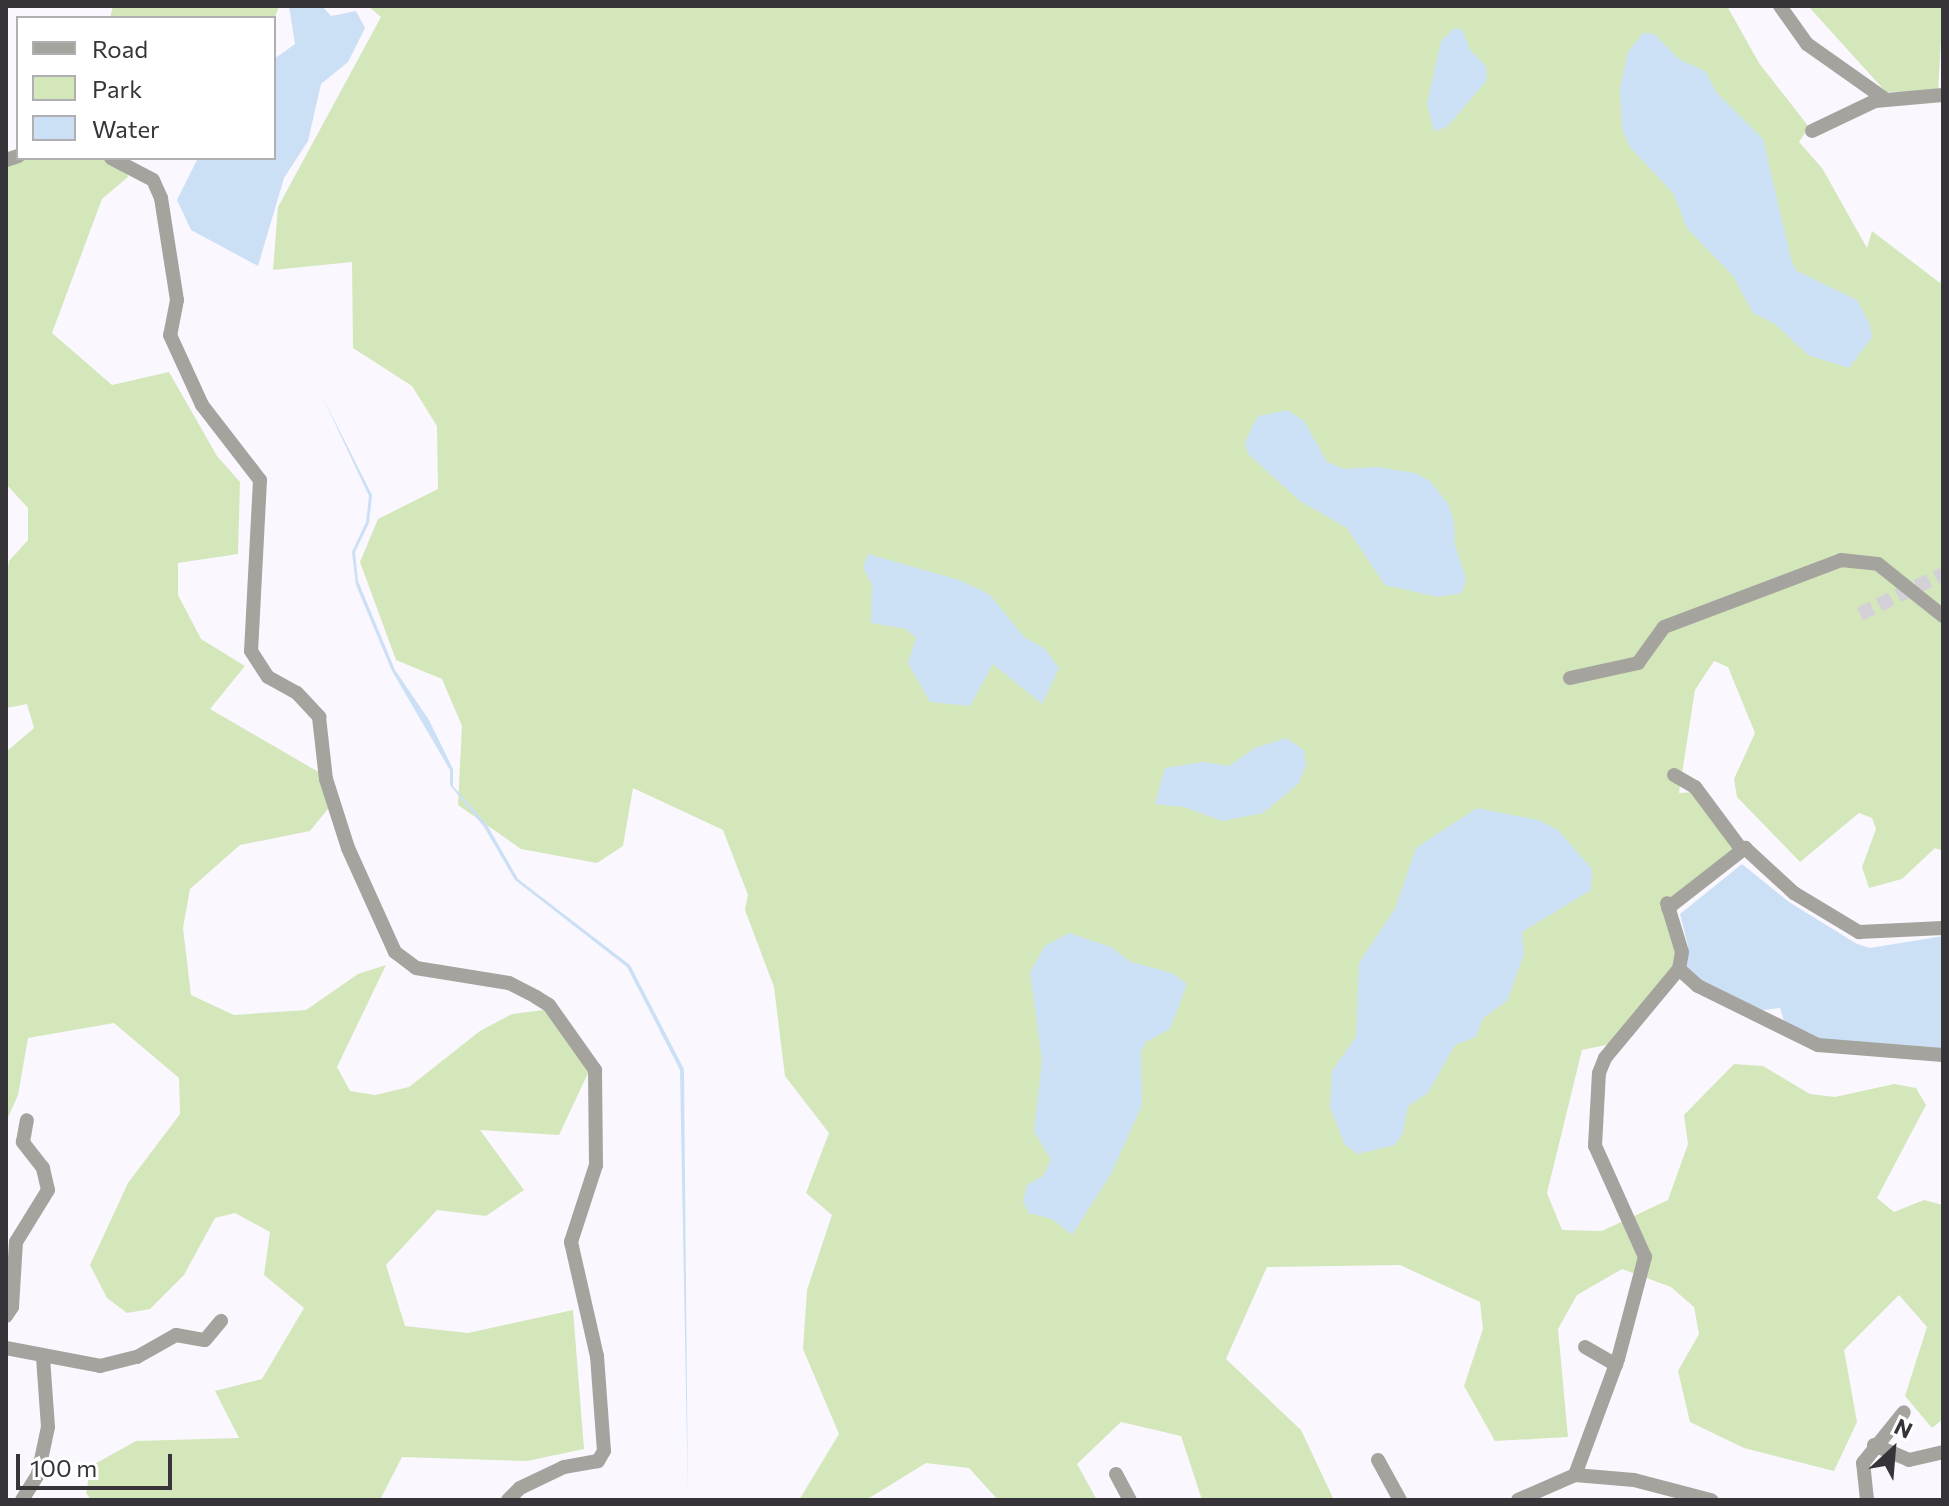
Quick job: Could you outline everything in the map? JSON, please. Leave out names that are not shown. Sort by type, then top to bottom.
[{"type":"street","points":[[1780,6],[1807,44],[1885,99]]},
{"type":"street","points":[[1812,131],[1885,99],[1943,95]]},
{"type":"street","points":[[115,160],[153,180],[161,198],[177,300],[170,335],[202,405],[260,480],[251,651],[268,677],[297,693],[319,717],[326,779],[348,848],[395,952],[416,968],[509,983],[536,997],[549,1005],[595,1070],[596,1165],[571,1242],[597,1356],[599,1418],[605,1444],[598,1461],[564,1467],[520,1488],[508,1500]]},
{"type":"street","points":[[1570,678],[1638,663],[1664,627],[1841,560],[1878,564],[1943,616]]},
{"type":"street","points":[[1674,775],[1695,787],[1742,850],[1794,893],[1859,932],[1943,928]]},
{"type":"street","points":[[1575,1475],[1616,1365],[1645,1257],[1595,1146],[1599,1073],[1605,1058],[1679,969],[1682,952],[1667,905],[1742,850]]},
{"type":"street","points":[[1679,969],[1698,986],[1818,1045],[1943,1055]]},
{"type":"street","points":[[6,1316],[12,1307],[16,1242],[48,1190],[43,1168],[23,1142],[27,1120]]},
{"type":"street","points":[[6,1348],[100,1366],[137,1357],[176,1335],[205,1340],[221,1321]]},
{"type":"street","points":[[1585,1347],[1616,1365]]},
{"type":"street","points":[[22,1500],[38,1474],[47,1438],[43,1357]]},
{"type":"street","points":[[1867,1500],[1863,1463],[1874,1445],[1904,1412]]},
{"type":"street","points":[[1874,1445],[1909,1460],[1943,1452]]},
{"type":"street","points":[[1378,1460],[1400,1500]]},
{"type":"street","points":[[1116,1474],[1130,1500]]},
{"type":"street","points":[[1518,1500],[1575,1475],[1634,1480],[1711,1500]]},
{"type":"green space","points":[[113,6],[279,6],[275,16],[110,16]]},
{"type":"green space","points":[[368,6],[1727,6],[1759,63],[1809,127],[1799,142],[1822,168],[1867,248],[1872,231],[1940,283],[1943,273],[1943,851],[1935,848],[1902,879],[1869,888],[1862,867],[1876,829],[1872,818],[1859,813],[1800,862],[1737,797],[1734,779],[1755,733],[1728,667],[1714,661],[1695,690],[1679,793],[1694,792],[1734,850],[1662,906],[1676,940],[1676,968],[1615,1043],[1582,1050],[1547,1193],[1562,1230],[1602,1231],[1668,1200],[1688,1144],[1684,1115],[1734,1064],[1763,1066],[1810,1094],[1835,1097],[1894,1084],[1916,1088],[1926,1105],[1877,1198],[1894,1212],[1924,1200],[1943,1205],[1943,1419],[1932,1428],[1905,1396],[1927,1327],[1899,1295],[1844,1350],[1857,1422],[1834,1471],[1744,1448],[1690,1422],[1678,1371],[1699,1334],[1694,1307],[1671,1287],[1622,1269],[1577,1295],[1558,1329],[1568,1437],[1495,1441],[1464,1386],[1483,1329],[1480,1302],[1400,1265],[1267,1267],[1226,1359],[1301,1430],[1334,1500],[1202,1500],[1181,1436],[1121,1422],[1077,1464],[1097,1500],[998,1500],[969,1468],[926,1463],[866,1500],[799,1500],[839,1434],[803,1349],[807,1290],[832,1215],[806,1193],[829,1133],[785,1076],[774,987],[745,910],[748,895],[723,830],[633,788],[623,846],[597,863],[521,849],[458,805],[462,726],[442,679],[396,660],[360,562],[378,519],[438,489],[437,426],[412,386],[353,348],[352,262],[273,270],[278,207],[381,17]]},
{"type":"green space","points":[[1808,6],[1943,6],[1938,91],[1886,92]]},
{"type":"green space","points":[[16,149],[16,160],[124,160],[128,177],[102,199],[52,333],[112,385],[169,372],[217,456],[240,482],[238,554],[178,563],[178,595],[201,639],[245,666],[210,709],[322,774],[331,805],[310,831],[240,845],[190,889],[183,928],[191,995],[234,1015],[306,1010],[358,974],[386,965],[337,1067],[350,1091],[375,1095],[409,1087],[480,1031],[512,1014],[551,1009],[590,1069],[559,1135],[480,1130],[524,1190],[486,1216],[437,1210],[386,1265],[405,1326],[468,1333],[573,1310],[584,1449],[527,1461],[402,1457],[380,1500],[91,1500],[86,1493],[91,1466],[136,1441],[239,1438],[215,1391],[262,1379],[304,1308],[264,1275],[270,1232],[235,1213],[215,1218],[184,1275],[150,1309],[127,1313],[107,1298],[90,1265],[128,1183],[180,1114],[179,1078],[114,1023],[28,1038],[18,1095],[6,1122],[6,752],[34,728],[27,704],[6,708],[6,581],[9,561],[28,540],[28,508],[6,484],[6,158]]},
{"type":"water","points":[[289,6],[322,6],[331,16],[356,11],[365,28],[348,62],[321,84],[308,141],[284,178],[258,266],[191,230],[177,200],[197,160],[276,160],[276,58],[295,44]]},
{"type":"water","points":[[1455,28],[1462,30],[1470,50],[1486,66],[1487,80],[1447,127],[1434,131],[1427,104],[1441,41]]},
{"type":"water","points":[[1643,33],[1654,34],[1680,60],[1705,71],[1717,93],[1763,139],[1792,263],[1797,271],[1857,300],[1870,325],[1872,337],[1849,368],[1808,355],[1775,324],[1753,313],[1733,276],[1687,228],[1673,193],[1629,146],[1622,128],[1620,88],[1628,52]]},
{"type":"water","points":[[323,398],[372,495],[369,523],[355,552],[358,581],[395,670],[429,720],[453,769],[453,786],[487,825],[518,879],[630,965],[684,1069],[688,1500],[680,1070],[627,967],[515,880],[484,827],[450,785],[450,770],[392,671],[356,585],[352,552],[366,522],[369,496]]},
{"type":"water","points":[[1287,410],[1304,421],[1327,462],[1344,469],[1377,467],[1415,473],[1430,481],[1449,505],[1455,545],[1466,579],[1462,593],[1438,597],[1385,585],[1347,528],[1300,501],[1248,454],[1245,443],[1259,416]]},
{"type":"water","points":[[868,554],[959,580],[989,594],[1025,638],[1044,648],[1059,668],[1042,704],[993,664],[970,706],[930,702],[908,663],[916,638],[906,629],[871,623],[872,584],[863,568]]},
{"type":"water","points":[[1286,738],[1304,750],[1306,765],[1299,783],[1263,813],[1222,821],[1184,807],[1155,804],[1165,768],[1203,762],[1229,766],[1255,748]]},
{"type":"water","points":[[1477,808],[1538,820],[1558,830],[1592,869],[1591,890],[1522,932],[1524,954],[1507,1001],[1483,1018],[1476,1037],[1455,1045],[1428,1093],[1408,1106],[1403,1133],[1395,1145],[1358,1154],[1345,1145],[1330,1108],[1332,1071],[1356,1037],[1359,963],[1395,909],[1416,848]]},
{"type":"water","points":[[1742,864],[1789,902],[1857,944],[1870,948],[1943,936],[1943,1053],[1825,1042],[1785,1024],[1780,1008],[1763,1010],[1702,983],[1686,966],[1688,946],[1680,914]]},
{"type":"water","points":[[1069,933],[1111,947],[1131,962],[1172,973],[1187,984],[1170,1029],[1146,1042],[1141,1052],[1142,1105],[1111,1174],[1072,1235],[1052,1219],[1029,1213],[1023,1201],[1027,1185],[1043,1176],[1051,1160],[1034,1131],[1042,1061],[1030,972],[1045,946]]},
{"type":"tunnel","points":[[1860,614],[1943,574]]}]
